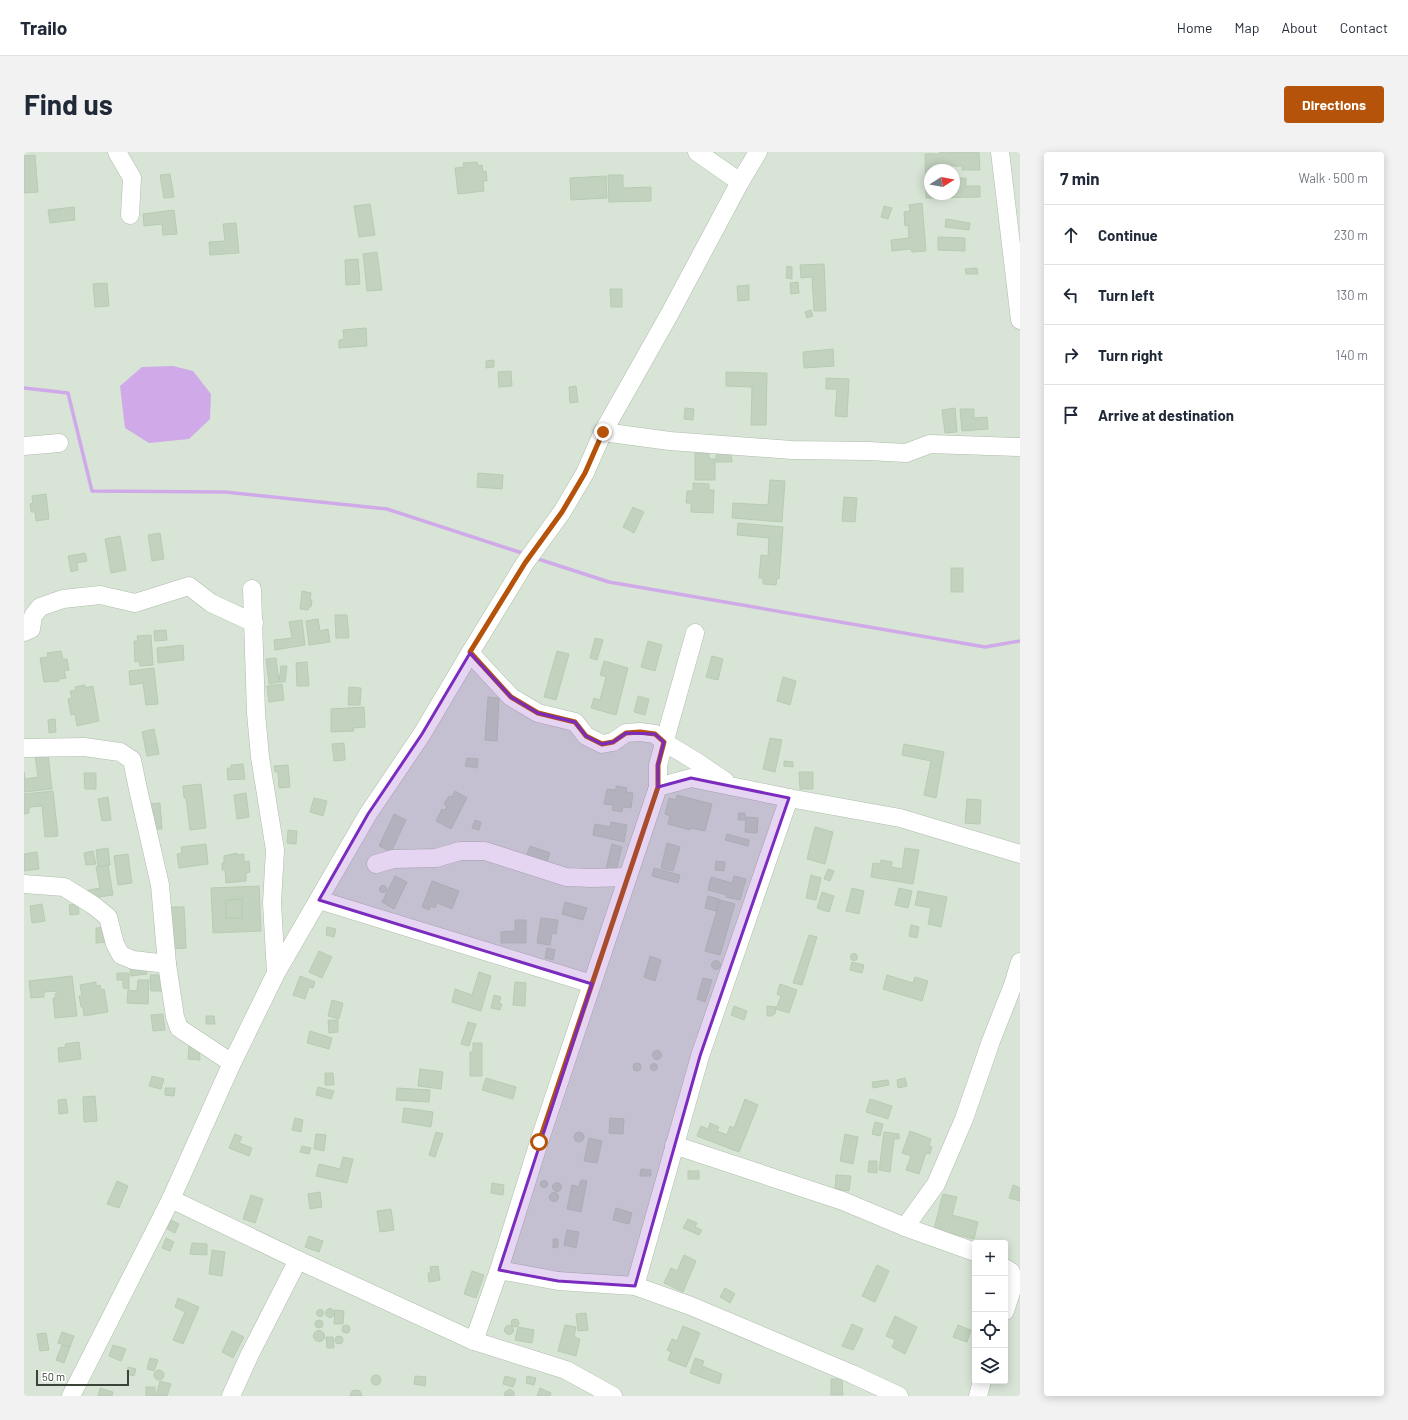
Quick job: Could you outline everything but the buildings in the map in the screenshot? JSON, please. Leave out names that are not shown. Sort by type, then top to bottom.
[{"type":"street","points":[[117,152],[132,178],[130,214]]},
{"type":"street","points":[[697,152],[740,182]]},
{"type":"street","points":[[71,1396],[171,1199],[232,1063],[276,973],[368,814],[422,734],[525,563],[562,512],[582,478],[603,432],[669,315],[740,182],[758,152]]},
{"type":"street","points":[[1000,152],[1020,320]]},
{"type":"street","points":[[603,432],[670,441],[792,450],[906,453],[930,444],[1020,447]]},
{"type":"street","points":[[24,446],[60,443]]},
{"type":"street","points":[[24,632],[31,629],[33,616],[40,607],[63,599],[100,595],[135,603],[189,586],[211,603],[254,623]]},
{"type":"street","points":[[252,589],[256,713],[260,757],[275,850],[272,903],[276,973]]},
{"type":"street","points":[[474,1341],[499,1270],[539,1142],[658,787],[658,765],[695,633]]},
{"type":"street","points":[[470,652],[511,697],[538,713],[575,722],[586,736],[602,744],[613,742],[626,733],[640,732],[655,734],[664,742],[732,786]]},
{"type":"street","points":[[24,748],[84,747],[120,752],[132,760],[160,885],[167,964],[179,1028],[232,1063]]},
{"type":"street","points":[[658,787],[691,778],[789,798],[900,818],[1020,854]]},
{"type":"street","points":[[635,1286],[700,1056],[789,798]]},
{"type":"street","points":[[376,864],[393,859],[436,858],[460,851],[485,851],[566,877],[628,877]]},
{"type":"street","points":[[24,884],[64,887],[93,905],[108,917],[115,944],[121,955],[133,960],[167,964]]},
{"type":"street","points":[[319,900],[592,984]]},
{"type":"street","points":[[905,1227],[936,1184],[964,1119],[1020,962]]},
{"type":"street","points":[[674,1144],[843,1201],[905,1227],[972,1251]]},
{"type":"street","points":[[171,1199],[298,1260],[474,1341],[566,1370],[613,1396]]},
{"type":"street","points":[[231,1396],[250,1354],[298,1260]]},
{"type":"street","points":[[499,1270],[558,1281],[635,1286],[706,1312],[852,1374],[899,1396]]},
{"type":"street","points":[[1008,1270],[1011,1272],[1012,1289],[1008,1302]]},
{"type":"street","points":[[978,1396],[981,1384]]},
{"type":"highlighted area","points":[[470,653],[511,697],[538,713],[575,722],[586,736],[602,744],[613,742],[626,733],[655,734],[664,742],[658,765],[658,787],[691,778],[789,798],[700,1056],[635,1286],[558,1281],[499,1270],[592,984],[319,900],[368,814],[422,734]]},
{"type":"shaded area","points":[[24,152],[1020,152],[1020,1396],[24,1396]]},
{"type":"shaded area","points":[[173,366],[193,371],[211,394],[210,419],[189,439],[149,443],[125,428],[120,386],[142,367]]},
{"type":"waterway","points":[[24,388],[68,393],[92,491],[225,492],[387,509],[525,554]]},
{"type":"waterway","points":[[535,558],[609,582],[985,647],[1020,641]]},
{"type":"route","points":[[539,1142],[658,787],[658,765],[664,742],[655,734],[640,732],[626,733],[613,742],[602,744],[586,736],[575,722],[538,713],[511,697],[470,652],[525,563],[562,512],[585,473],[603,432]]}]
